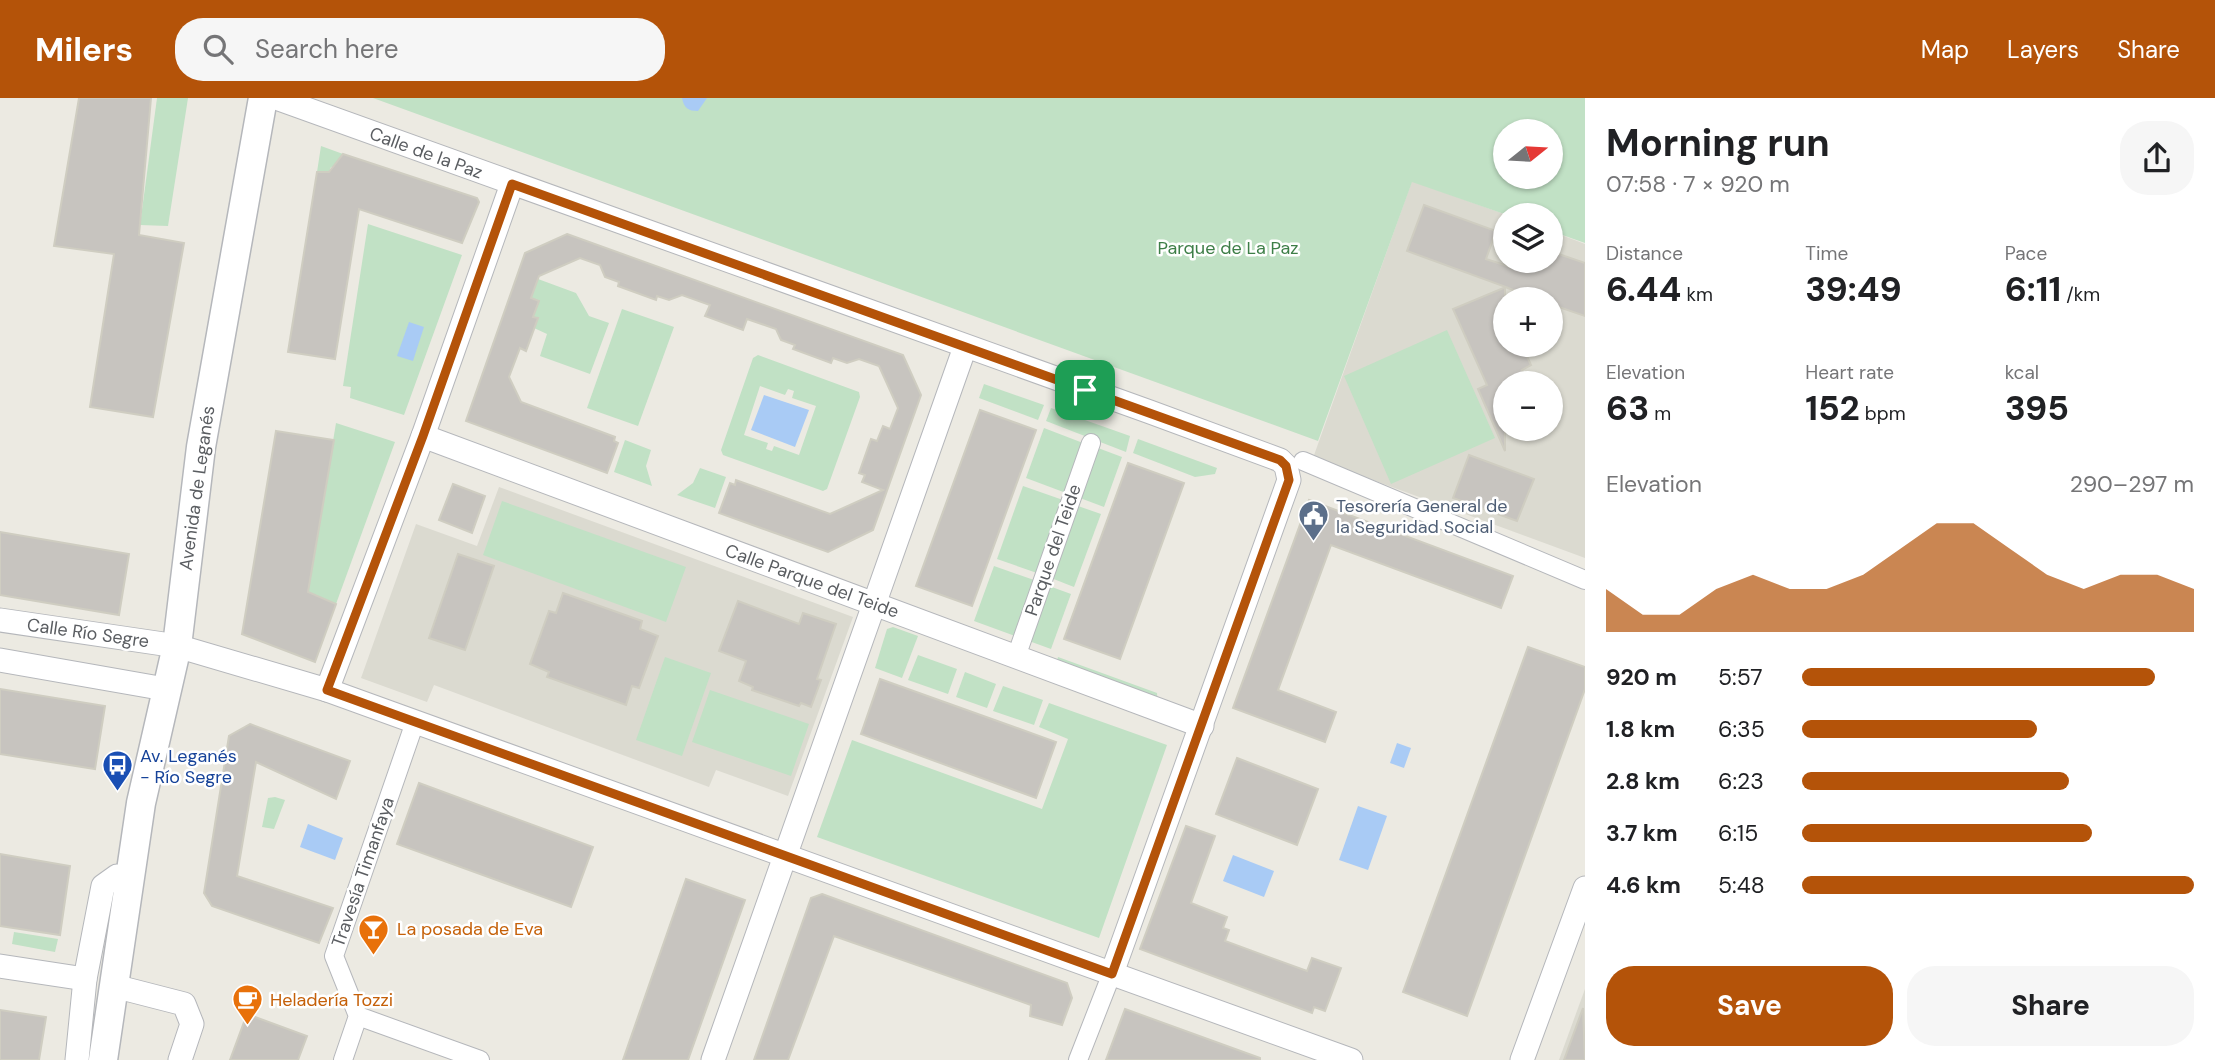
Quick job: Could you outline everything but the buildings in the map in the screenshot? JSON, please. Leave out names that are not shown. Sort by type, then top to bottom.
[{"type":"street","name":"Avenida de Leganés","points":[[103,1060],[141,803],[177,646],[201,447],[263,98]]},
{"type":"street","name":"Calle de la Paz","points":[[276,98],[1294,463],[1585,580]]},
{"type":"street","points":[[327,690],[423,436],[512,184]]},
{"type":"street","points":[[713,1060],[965,347]]},
{"type":"street","name":"Calle Parque del Teide","points":[[423,436],[1202,726]]},
{"type":"street","name":"Parque del Teide","points":[[1016,657],[1091,443]]},
{"type":"street","points":[[1078,1060],[1202,726],[1294,463]]},
{"type":"street","name":"Calle Río Segre","points":[[0,620],[177,646],[327,690],[784,853],[1350,1060]]},
{"type":"street","points":[[0,660],[165,689]]},
{"type":"street","name":"Travesía Timanfaya","points":[[358,1016],[334,956],[415,722]]},
{"type":"street","points":[[77,1060],[85,979],[103,886],[117,876],[130,878]]},
{"type":"street","points":[[1522,1060],[1585,888]]},
{"type":"street","points":[[0,966],[85,979]]},
{"type":"street","points":[[114,986],[184,1004],[192,1024],[180,1060]]},
{"type":"street","points":[[343,1060],[358,1016],[480,1060]]},
{"type":"shaded area","points":[[1412,181],[1493,210],[1493,273],[1563,273],[1563,236],[1585,244],[1585,558],[1313,458]]},
{"type":"shaded area","points":[[499,487],[853,617],[788,796],[716,770],[709,787],[434,685],[427,702],[361,678],[416,524],[477,546]]},
{"type":"shaded area","points":[[1585,989],[1585,1060],[1559,1060]]},
{"type":"green space","points":[[157,98],[188,98],[168,226],[140,225]]},
{"type":"green space","name":"Parque de La Paz","points":[[373,98],[1585,98],[1585,243],[1563,235],[1563,203],[1493,203],[1493,210],[1412,182],[1318,441]]},
{"type":"green space","points":[[321,146],[343,154],[340,165],[331,167],[329,172],[317,172]]},
{"type":"green space","points":[[368,224],[462,255],[404,415],[350,398],[351,387],[343,386]]},
{"type":"green space","points":[[538,279],[576,293],[589,316],[609,323],[590,374],[540,356],[547,334],[534,328],[538,319],[533,317],[539,301],[531,298]]},
{"type":"green space","points":[[622,309],[674,327],[638,426],[587,408]]},
{"type":"green space","points":[[1447,330],[1493,439],[1391,484],[1344,376]]},
{"type":"green space","points":[[758,355],[859,392],[860,397],[827,489],[823,491],[723,455],[721,450],[753,358]],"holes":[[[760,386],[785,395],[788,389],[794,391],[792,398],[816,406],[799,455],[774,446],[772,451],[766,449],[768,443],[744,435]]]},
{"type":"green space","points":[[984,384],[1044,405],[1038,420],[979,398]]},
{"type":"green space","points":[[1051,408],[1130,436],[1126,452],[1046,421]]},
{"type":"green space","points":[[336,423],[395,442],[336,604],[308,592]]},
{"type":"green space","points":[[1044,428],[1083,443],[1066,493],[1026,478]]},
{"type":"green space","points":[[1138,439],[1217,468],[1215,474],[1195,477],[1133,453]]},
{"type":"green space","points":[[625,440],[651,450],[646,466],[652,486],[614,472]]},
{"type":"green space","points":[[1098,448],[1122,457],[1104,507],[1080,498]]},
{"type":"green space","points":[[700,468],[726,477],[715,508],[677,495],[693,483]]},
{"type":"green space","points":[[1023,486],[1063,500],[1037,573],[997,559]]},
{"type":"green space","points":[[502,501],[686,567],[666,622],[483,555]]},
{"type":"green space","points":[[1078,506],[1101,514],[1074,587],[1051,578]]},
{"type":"green space","points":[[994,566],[1034,580],[1015,636],[974,621]]},
{"type":"green space","points":[[1049,586],[1071,594],[1051,649],[1029,641]]},
{"type":"green space","points":[[893,627],[918,636],[902,678],[875,668],[887,629]]},
{"type":"green space","points":[[918,655],[957,669],[948,694],[908,680]]},
{"type":"green space","points":[[665,657],[711,673],[682,756],[636,740]]},
{"type":"green space","points":[[1058,657],[1157,693],[1158,704],[1055,667]]},
{"type":"green space","points":[[965,672],[996,684],[987,708],[956,697]]},
{"type":"green space","points":[[1003,686],[1043,700],[1034,725],[993,711]]},
{"type":"green space","points":[[710,690],[809,724],[791,776],[692,742]]},
{"type":"green space","points":[[1049,703],[1167,745],[1099,938],[817,837],[852,740],[1042,809],[1068,739],[1039,727]]},
{"type":"green space","points":[[268,798],[285,800],[274,829],[262,827]]},
{"type":"green space","points":[[14,932],[58,939],[55,952],[12,944]]},
{"type":"water","points":[[682,98],[707,98],[698,111],[687,108]]},
{"type":"water","points":[[409,322],[424,327],[413,361],[397,356]]},
{"type":"water","points":[[764,395],[809,410],[795,447],[751,430]]},
{"type":"water","points":[[1397,743],[1411,748],[1404,768],[1390,763]]},
{"type":"water","points":[[1358,806],[1387,816],[1368,870],[1339,860]]},
{"type":"water","points":[[308,824],[343,838],[335,860],[300,847]]},
{"type":"water","points":[[1233,855],[1274,871],[1264,897],[1223,881]]},
{"type":"place","name":"Tesorería General de la Seguridad Social","points":[[1313,543]]},
{"type":"place","name":"Av. Leganés - Río Segre","points":[[117,793]]},
{"type":"place","name":"La posada de Eva","points":[[374,956]]},
{"type":"place","name":"Heladería Tozzi","points":[[247,1027]]},
{"type":"route","points":[[512,184],[1085,390],[1280,460],[1286,466],[1289,480],[1112,974],[784,853],[327,690],[423,436],[512,184]]}]
